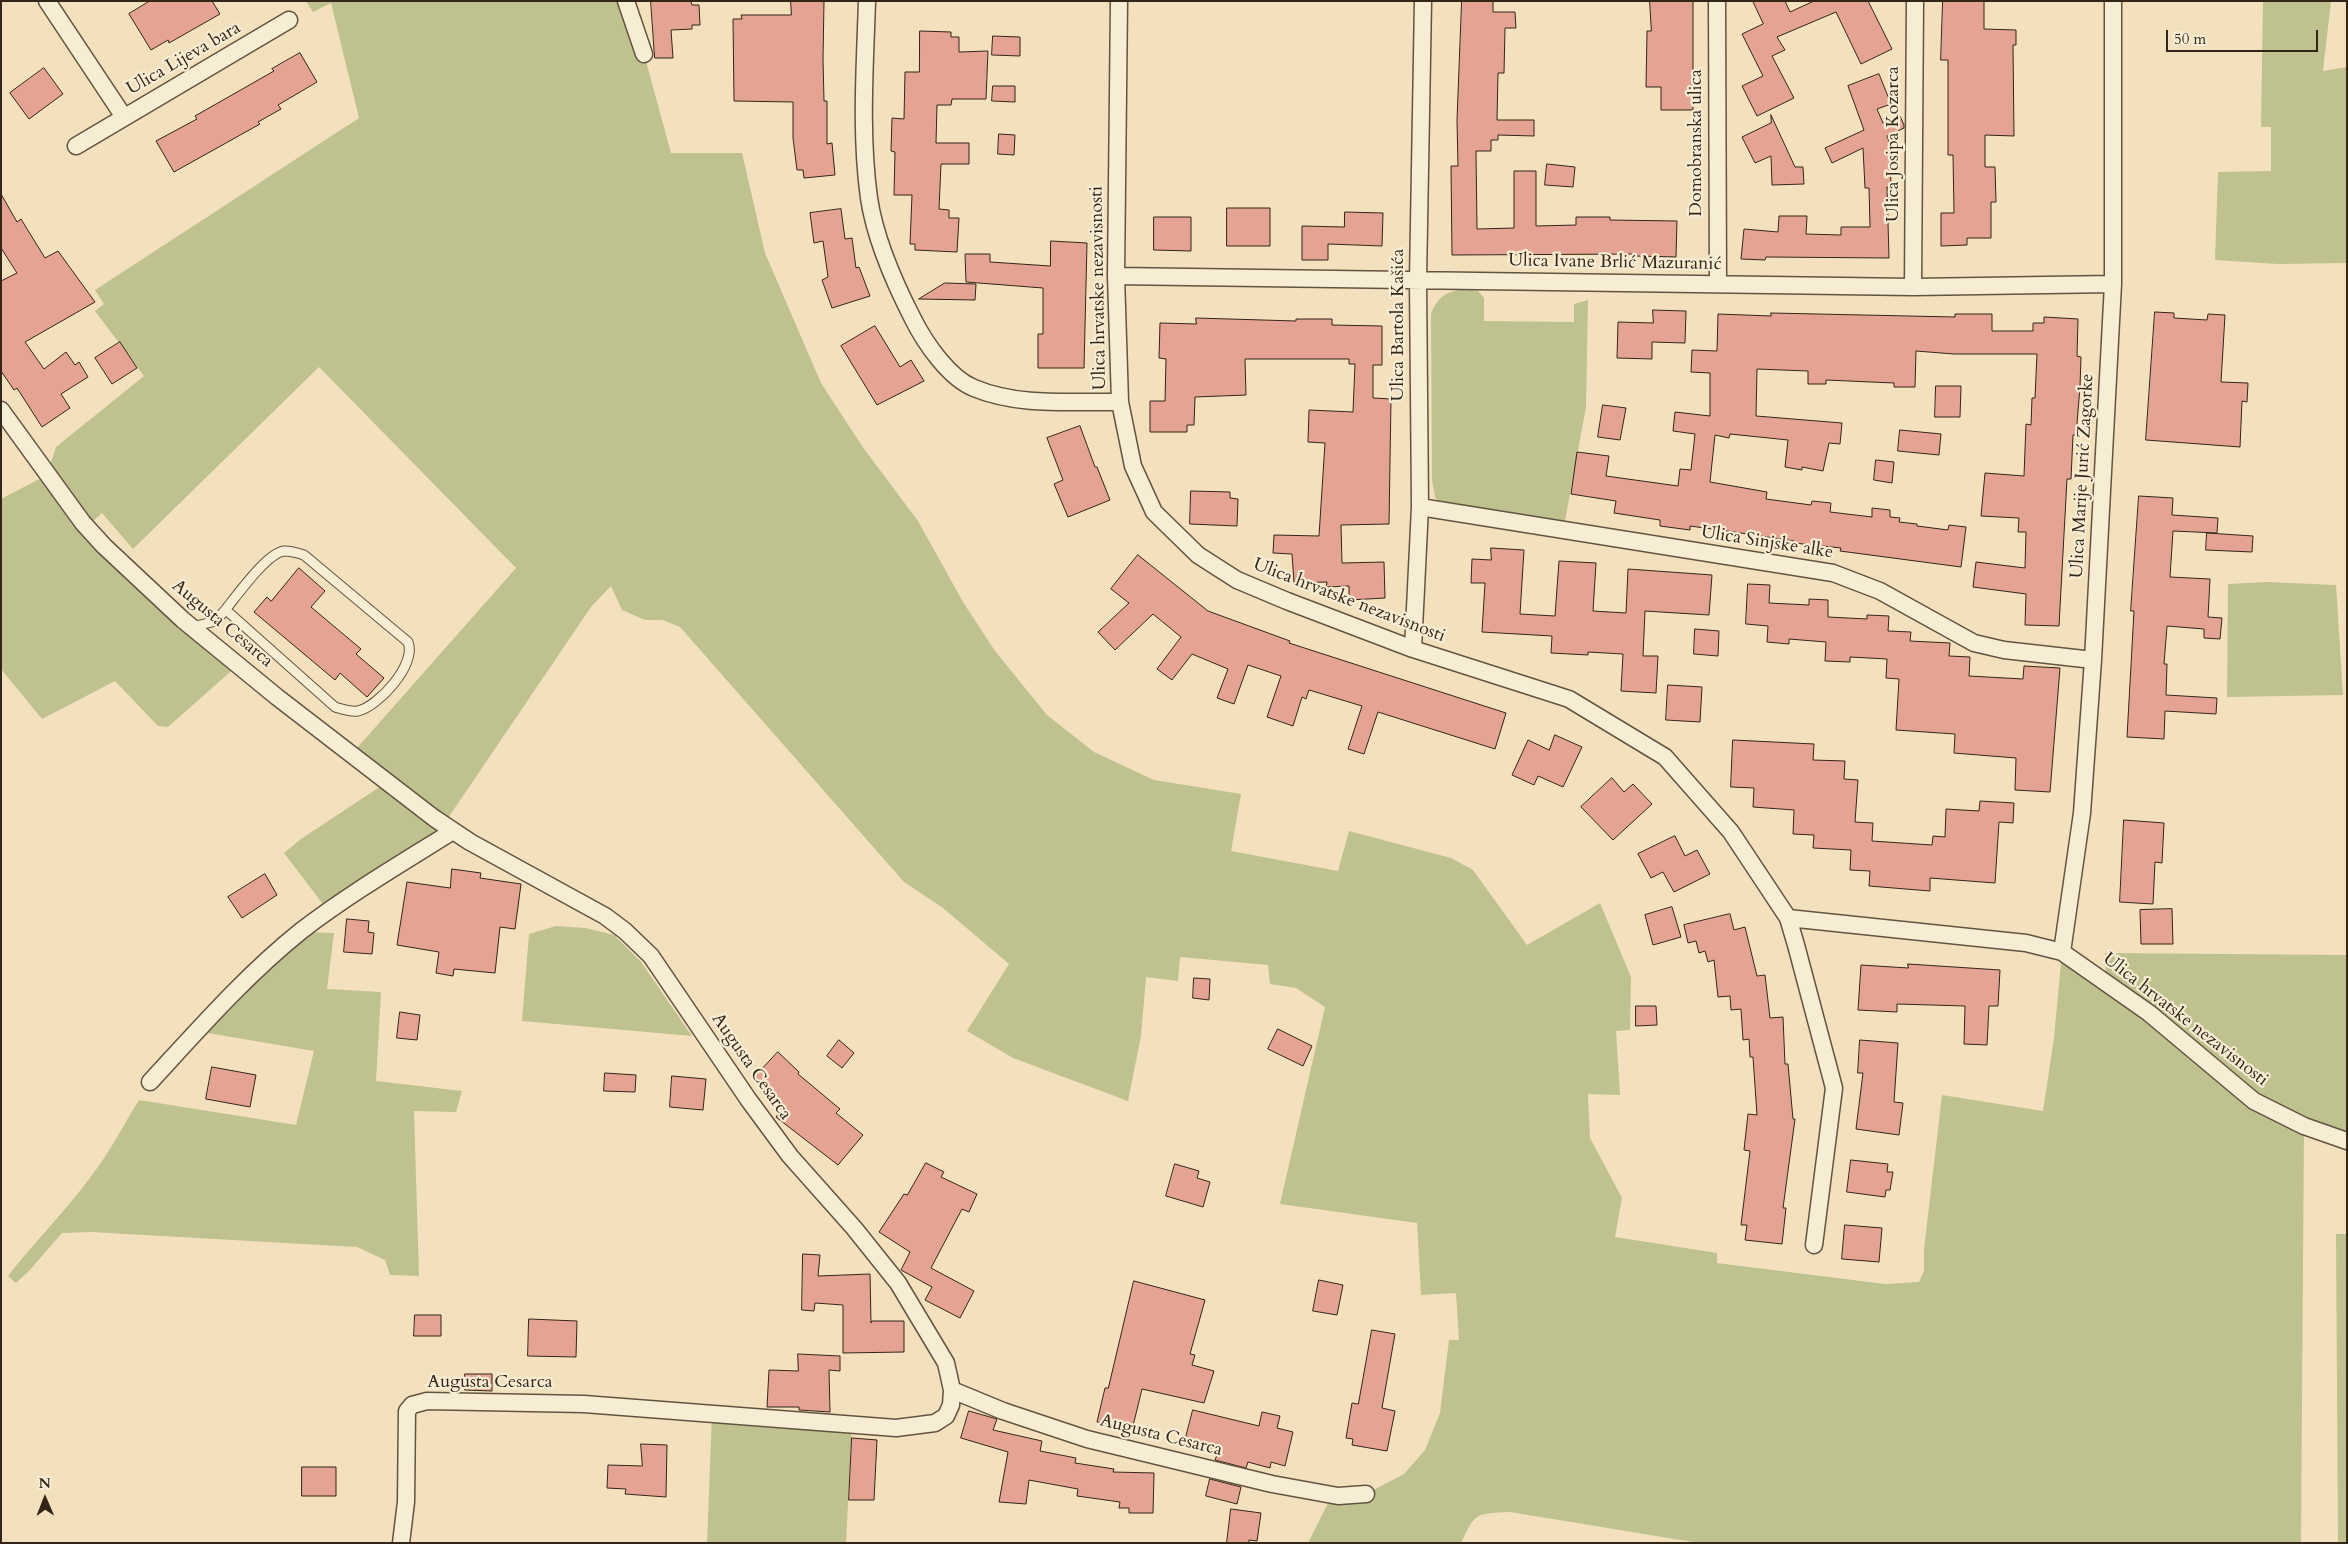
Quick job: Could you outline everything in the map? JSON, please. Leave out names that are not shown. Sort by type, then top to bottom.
[{"type":"street","name":"Ulica Lijeva bara","points":[[47,1],[124,117]]},
{"type":"street","points":[[626,1],[644,54]]},
{"type":"street","points":[[867,1],[864,107],[870,199],[885,257],[922,337],[948,370],[973,388],[1031,401],[1120,402]]},
{"type":"street","name":"Ulica hrvatske nezavisnosti","points":[[1119,1],[1116,276],[1120,402],[1133,466],[1154,512],[1198,555],[1237,580],[1412,649],[1569,699],[1665,757],[1731,832],[1788,918],[1822,1036],[1834,1088],[1814,1245]]},
{"type":"street","name":"Ulica Bartola Kašića","points":[[1412,649],[1420,507],[1418,280],[1422,1]]},
{"type":"street","name":"Domobranska ulica","points":[[1717,1],[1718,284]]},
{"type":"street","name":"Ulica Josipa Kozarca","points":[[1913,287],[1915,1]]},
{"type":"street","name":"Ulica Marije Jurić Zagorke","points":[[2062,952],[2082,813],[2093,660],[2113,284],[2113,1]]},
{"type":"street","name":"Ulica Lijeva bara","points":[[76,146],[289,20]]},
{"type":"street","name":"Ulica Ivane Brlić Mazuranić","points":[[1116,276],[1913,287],[2113,284]]},
{"type":"street","name":"Augusta Cesarca","points":[[1,410],[83,523],[104,546],[192,627],[277,697],[428,813],[470,842],[605,916],[625,931],[651,956],[748,1100],[790,1156],[854,1228],[898,1283],[946,1363],[952,1390],[951,1405],[946,1416],[935,1423],[896,1428],[584,1404],[428,1401],[412,1404],[407,1411],[406,1502],[401,1543]]},
{"type":"street","name":"Ulica Sinjske alke","points":[[1420,507],[1833,573],[1880,591],[1974,643],[2004,650],[2093,660]]},
{"type":"street","points":[[150,1082],[240,987],[301,932],[377,878],[454,831]]},
{"type":"street","name":"Ulica hrvatske nezavisnosti","points":[[1788,918],[2026,943],[2062,952],[2149,1013],[2254,1101],[2304,1126],[2347,1141]]},
{"type":"street","name":"Augusta Cesarca","points":[[952,1390],[1003,1411],[1087,1439],[1272,1484],[1338,1496],[1366,1494]]},
{"type":"lane","points":[[192,627],[212,622],[226,610],[271,557],[284,551],[304,555],[408,642],[408,657],[404,670],[393,686],[370,706],[358,711],[346,711],[335,706],[226,610]]},
{"type":"green space","points":[[306,1],[626,1],[644,54],[671,153],[742,153],[765,253],[821,383],[862,446],[918,521],[963,602],[995,651],[1047,715],[1094,752],[1154,780],[1241,794],[1231,851],[1338,871],[1349,831],[1451,858],[1473,870],[1527,945],[1600,903],[1631,977],[1630,1030],[1616,1031],[1620,1095],[1588,1094],[1590,1138],[1622,1198],[1615,1237],[1717,1253],[1717,1263],[1885,1284],[1919,1282],[1924,1271],[1924,1249],[1942,1095],[2043,1111],[2054,1038],[2062,952],[2106,982],[2105,953],[2347,955],[2347,1141],[2304,1127],[2301,1543],[1699,1543],[1510,1512],[1478,1516],[1470,1525],[1461,1543],[1308,1543],[1332,1495],[1366,1494],[1404,1474],[1425,1450],[1440,1413],[1449,1340],[1459,1340],[1456,1293],[1421,1295],[1417,1223],[1280,1204],[1325,1007],[1296,988],[1270,984],[1268,965],[1180,957],[1178,981],[1146,977],[1141,1036],[1128,1101],[1013,1058],[967,1031],[1009,964],[943,908],[904,882],[680,627],[663,620],[645,620],[622,610],[611,586],[591,607],[444,824],[453,831],[329,912],[284,853],[301,839],[387,782],[353,756],[357,748],[516,568],[319,367],[133,549],[102,513],[87,527],[238,665],[168,727],[158,726],[115,681],[42,719],[1,669],[1,499],[47,475],[56,447],[144,376],[95,311],[104,304],[95,290],[359,118],[331,3],[313,12]]},
{"type":"green space","points":[[2263,1],[2331,1],[2323,71],[2347,67],[2347,263],[2278,264],[2215,260],[2218,172],[2271,171],[2271,127],[2261,127]]},
{"type":"green space","points":[[1465,289],[1478,291],[1484,298],[1484,321],[1574,322],[1574,304],[1588,300],[1586,407],[1564,526],[1442,505],[1435,497],[1432,480],[1431,314],[1440,299],[1448,293]]},
{"type":"green space","points":[[2267,582],[2336,585],[2343,695],[2227,697],[2228,584]]},
{"type":"green space","points":[[556,926],[586,928],[614,935],[641,962],[692,1036],[522,1021],[529,934]]},
{"type":"green space","points":[[301,932],[334,933],[327,989],[381,992],[376,1081],[462,1091],[456,1112],[414,1111],[419,1276],[390,1275],[385,1260],[357,1247],[91,1232],[62,1233],[16,1283],[8,1276],[72,1201],[99,1166],[139,1100],[296,1125],[314,1051],[196,1031]]},
{"type":"green space","points":[[2336,1234],[2347,1234],[2347,1543],[2338,1543]]},
{"type":"green space","points":[[712,1414],[852,1425],[846,1543],[707,1543]]},
{"type":"building","points":[[150,1],[212,1],[220,14],[169,43],[168,40],[151,50],[129,14]]},
{"type":"building","points":[[651,1],[691,1],[692,5],[699,5],[700,25],[692,25],[692,29],[671,30],[673,58],[655,58]]},
{"type":"building","points":[[791,1],[824,1],[824,101],[827,101],[827,144],[832,143],[835,175],[804,178],[803,170],[797,170],[793,138],[793,102],[734,101],[733,19],[742,19],[741,15],[791,15]]},
{"type":"building","points":[[1462,1],[1493,1],[1493,12],[1515,12],[1516,28],[1505,28],[1504,73],[1498,73],[1497,120],[1534,120],[1534,136],[1498,135],[1498,140],[1491,140],[1491,151],[1476,151],[1477,229],[1514,228],[1514,171],[1536,171],[1536,226],[1576,225],[1576,217],[1610,217],[1610,220],[1677,221],[1676,257],[1636,256],[1636,254],[1452,255],[1451,166],[1458,166],[1457,121]]},
{"type":"building","points":[[1650,1],[1693,1],[1693,110],[1661,110],[1661,87],[1646,87],[1647,31],[1651,31]]},
{"type":"building","points":[[1753,1],[1785,1],[1790,12],[1814,1],[1868,1],[1892,49],[1861,64],[1836,12],[1777,37],[1785,50],[1772,56],[1794,98],[1757,116],[1742,86],[1763,76],[1742,34],[1763,24]]},
{"type":"building","points":[[1943,1],[1984,1],[1984,29],[2016,30],[2016,45],[2013,45],[2014,136],[1985,135],[1985,167],[1995,167],[1996,202],[1991,202],[1991,238],[1967,238],[1967,245],[1941,246],[1941,213],[1954,213],[1953,155],[1948,155],[1948,60],[1941,60]]},
{"type":"building","points":[[920,31],[951,32],[951,37],[959,37],[959,52],[988,51],[986,99],[952,99],[951,105],[937,105],[936,143],[969,143],[969,164],[941,164],[939,209],[949,210],[949,218],[959,218],[957,252],[915,250],[915,244],[910,244],[912,195],[894,195],[895,152],[891,151],[892,118],[904,119],[905,72],[919,72]]},
{"type":"building","points":[[993,36],[1020,37],[1020,56],[992,55]]},
{"type":"building","points":[[300,53],[317,82],[278,105],[281,109],[258,122],[260,124],[174,172],[156,141],[197,119],[195,116],[274,71],[272,69]]},
{"type":"building","points":[[44,68],[63,94],[29,119],[10,93]]},
{"type":"building","points":[[1879,74],[1891,104],[1877,109],[1883,123],[1900,116],[1904,125],[1904,128],[1887,136],[1893,152],[1890,153],[1891,187],[1887,187],[1889,258],[1766,257],[1765,260],[1741,259],[1744,229],[1778,232],[1779,216],[1807,216],[1806,234],[1841,235],[1841,227],[1870,227],[1869,188],[1865,188],[1863,148],[1832,163],[1825,148],[1864,130],[1848,86]]},
{"type":"building","points":[[993,86],[1015,86],[1015,102],[992,101]]},
{"type":"building","points":[[1771,115],[1795,167],[1803,167],[1804,184],[1772,185],[1771,156],[1755,163],[1742,137],[1771,123]]},
{"type":"building","points":[[999,134],[1015,135],[1014,155],[998,154]]},
{"type":"building","points":[[1547,164],[1575,167],[1573,187],[1545,185]]},
{"type":"building","points":[[1,194],[17,222],[21,219],[45,258],[58,251],[95,302],[25,342],[44,369],[66,352],[75,365],[79,362],[88,377],[61,394],[70,408],[42,427],[17,388],[14,390],[1,371],[1,281],[17,273],[1,248]]},
{"type":"building","points":[[1227,208],[1270,208],[1270,246],[1227,246]]},
{"type":"building","points":[[841,209],[845,239],[852,238],[856,268],[859,267],[870,296],[832,308],[822,280],[828,277],[823,241],[814,243],[810,213]]},
{"type":"building","points":[[1345,212],[1383,213],[1382,246],[1328,244],[1328,260],[1302,260],[1302,226],[1344,227]]},
{"type":"building","points":[[1154,217],[1191,217],[1191,251],[1154,250]]},
{"type":"building","points":[[1051,241],[1087,243],[1084,368],[1038,368],[1038,334],[1043,334],[1043,288],[966,282],[965,254],[990,254],[990,262],[1050,266]]},
{"type":"building","points":[[945,283],[976,284],[975,300],[919,299]]},
{"type":"building","points":[[1653,310],[1686,311],[1685,343],[1652,342],[1652,359],[1617,358],[1618,322],[1653,323]]},
{"type":"building","points":[[2155,312],[2174,313],[2174,318],[2207,320],[2208,314],[2225,315],[2221,382],[2248,383],[2247,402],[2242,401],[2240,447],[2146,440]]},
{"type":"building","points":[[1771,313],[1955,317],[1955,314],[1992,314],[1992,331],[2033,331],[2033,323],[2044,323],[2044,317],[2078,319],[2077,356],[2081,357],[2080,387],[2076,435],[2073,435],[2071,479],[2067,479],[2059,626],[2025,625],[2026,594],[1973,587],[1976,562],[2025,568],[2026,532],[2018,532],[2019,518],[1981,516],[1985,473],[2024,476],[2026,424],[2031,425],[2032,398],[2035,398],[2037,354],[1954,354],[1916,351],[1915,387],[1894,387],[1894,383],[1826,380],[1826,384],[1808,384],[1808,371],[1757,369],[1756,416],[1842,423],[1840,444],[1829,443],[1823,471],[1802,467],[1802,470],[1785,467],[1788,440],[1730,434],[1729,438],[1715,435],[1710,482],[1767,492],[1766,499],[1811,505],[1812,501],[1831,503],[1830,512],[1872,517],[1872,508],[1890,510],[1890,517],[1900,518],[1899,522],[1917,524],[1917,526],[1948,530],[1949,525],[1966,527],[1961,567],[1840,551],[1841,548],[1794,543],[1794,541],[1690,526],[1690,530],[1660,526],[1660,520],[1614,513],[1616,501],[1571,494],[1577,452],[1609,456],[1606,476],[1678,486],[1680,469],[1691,470],[1695,434],[1673,431],[1675,412],[1710,416],[1710,373],[1691,372],[1692,350],[1717,351],[1718,314],[1771,316]]},
{"type":"building","points":[[1196,318],[1296,321],[1296,319],[1332,319],[1332,325],[1382,326],[1382,365],[1373,365],[1373,398],[1391,399],[1389,524],[1341,525],[1342,563],[1384,562],[1385,598],[1349,600],[1349,586],[1326,587],[1327,582],[1294,583],[1292,554],[1273,553],[1274,535],[1319,536],[1325,443],[1308,442],[1309,410],[1353,412],[1355,364],[1349,364],[1349,359],[1245,359],[1246,395],[1195,397],[1194,425],[1187,425],[1187,432],[1150,432],[1150,401],[1165,401],[1166,359],[1159,358],[1160,323],[1196,324]]},
{"type":"building","points":[[875,326],[900,367],[911,360],[924,381],[877,405],[841,346]]},
{"type":"building","points":[[120,342],[137,368],[112,384],[95,358]]},
{"type":"building","points":[[1936,386],[1961,386],[1960,417],[1935,417]]},
{"type":"building","points":[[1603,405],[1626,408],[1620,440],[1598,437]]},
{"type":"building","points":[[1080,426],[1095,467],[1097,467],[1110,500],[1068,517],[1054,484],[1063,480],[1047,438]]},
{"type":"building","points":[[1900,430],[1941,434],[1939,455],[1898,451]]},
{"type":"building","points":[[1876,460],[1894,462],[1892,483],[1874,480]]},
{"type":"building","points":[[1191,491],[1230,492],[1230,498],[1238,499],[1237,526],[1190,524]]},
{"type":"building","points":[[2139,496],[2173,498],[2172,515],[2218,518],[2217,533],[2173,531],[2170,577],[2210,579],[2208,617],[2222,618],[2220,639],[2204,638],[2204,629],[2167,626],[2164,664],[2167,664],[2166,695],[2217,698],[2216,714],[2165,711],[2164,739],[2127,737],[2134,611],[2131,611]]},
{"type":"building","points":[[2207,533],[2253,536],[2252,552],[2206,550]]},
{"type":"building","points":[[1491,548],[1524,550],[1520,614],[1555,616],[1559,561],[1596,563],[1593,611],[1626,613],[1628,569],[1712,575],[1709,615],[1645,611],[1643,656],[1658,656],[1656,693],[1621,691],[1623,654],[1588,652],[1588,655],[1551,653],[1552,636],[1482,632],[1485,583],[1471,583],[1472,559],[1491,560]]},
{"type":"building","points":[[1138,555],[1208,611],[1290,641],[1289,643],[1506,713],[1495,749],[1378,712],[1364,754],[1348,749],[1362,706],[1309,690],[1306,699],[1302,697],[1293,726],[1267,717],[1281,676],[1248,665],[1234,704],[1217,698],[1228,669],[1192,654],[1172,680],[1157,669],[1181,637],[1153,614],[1115,650],[1098,632],[1129,603],[1111,589]]},
{"type":"building","points":[[299,568],[325,591],[311,607],[361,649],[356,654],[384,678],[367,697],[340,673],[335,680],[254,612],[267,597],[271,601]]},
{"type":"building","points":[[1748,584],[1770,585],[1769,603],[1809,605],[1809,599],[1828,600],[1828,617],[1867,619],[1867,615],[1889,616],[1888,631],[1911,632],[1910,641],[1950,643],[1949,656],[1970,657],[1969,676],[2023,679],[2024,666],[2060,668],[2050,792],[2015,790],[2016,758],[1954,753],[1955,734],[1896,730],[1899,679],[1886,678],[1887,659],[1850,657],[1850,662],[1825,661],[1826,642],[1789,639],[1789,644],[1767,642],[1768,626],[1746,624]]},
{"type":"building","points":[[1695,629],[1719,631],[1718,656],[1694,654]]},
{"type":"building","points":[[1668,685],[1702,687],[1700,722],[1666,720]]},
{"type":"building","points":[[1555,735],[1582,747],[1563,787],[1538,776],[1534,785],[1512,775],[1528,740],[1549,750]]},
{"type":"building","points":[[1733,740],[1814,744],[1813,760],[1845,761],[1844,779],[1858,780],[1855,822],[1873,823],[1872,841],[1932,845],[1933,836],[1945,837],[1946,809],[1979,811],[1980,801],[2014,803],[2013,823],[1999,822],[1995,883],[1930,878],[1930,891],[1869,886],[1870,871],[1850,870],[1851,850],[1813,848],[1814,835],[1793,834],[1794,810],[1753,807],[1754,788],[1731,787]]},
{"type":"building","points":[[1612,778],[1624,792],[1633,784],[1652,804],[1613,840],[1581,807]]},
{"type":"building","points":[[2124,820],[2164,823],[2162,863],[2155,862],[2153,904],[2120,902]]},
{"type":"building","points":[[1675,836],[1685,856],[1697,850],[1710,874],[1674,892],[1663,872],[1651,878],[1638,854]]},
{"type":"building","points":[[452,869],[481,873],[480,878],[521,884],[515,929],[500,927],[495,973],[454,969],[453,976],[436,973],[439,952],[397,945],[407,882],[450,888]]},
{"type":"building","points":[[265,874],[277,895],[242,918],[228,897]]},
{"type":"building","points":[[1672,907],[1681,937],[1653,945],[1645,915]]},
{"type":"building","points":[[2172,909],[2173,944],[2141,944],[2140,910]]},
{"type":"building","points":[[1730,914],[1734,930],[1745,927],[1757,976],[1765,975],[1770,1018],[1783,1017],[1785,1064],[1788,1064],[1793,1119],[1795,1119],[1783,1208],[1786,1208],[1782,1244],[1745,1240],[1747,1225],[1741,1225],[1750,1151],[1744,1150],[1748,1114],[1757,1115],[1753,1057],[1750,1057],[1749,1039],[1743,1040],[1741,1009],[1731,1010],[1730,996],[1718,997],[1714,960],[1708,962],[1705,951],[1699,953],[1696,941],[1688,943],[1684,925]]},
{"type":"building","points":[[347,919],[369,921],[368,932],[374,933],[372,954],[344,952]]},
{"type":"building","points":[[1908,964],[2000,970],[1998,1006],[1989,1006],[1987,1045],[1964,1044],[1965,1006],[1897,1004],[1897,1012],[1858,1010],[1861,965],[1908,968]]},
{"type":"building","points":[[1194,978],[1210,979],[1209,1000],[1193,998]]},
{"type":"building","points":[[1636,1006],[1656,1006],[1657,1025],[1636,1026]]},
{"type":"building","points":[[400,1012],[420,1015],[417,1040],[397,1038]]},
{"type":"building","points":[[1278,1029],[1312,1046],[1303,1066],[1268,1049]]},
{"type":"building","points":[[839,1040],[854,1053],[842,1068],[827,1056]]},
{"type":"building","points":[[1860,1040],[1898,1043],[1894,1102],[1903,1103],[1899,1135],[1856,1129],[1863,1073],[1858,1073]]},
{"type":"building","points":[[778,1052],[799,1072],[798,1074],[840,1109],[836,1113],[863,1135],[838,1165],[776,1117],[784,1107],[753,1079]]},
{"type":"building","points":[[212,1067],[256,1075],[250,1107],[206,1099]]},
{"type":"building","points":[[605,1073],[636,1075],[635,1092],[604,1091]]},
{"type":"building","points":[[672,1076],[706,1079],[703,1110],[670,1107]]},
{"type":"building","points":[[1851,1160],[1888,1164],[1887,1172],[1893,1172],[1890,1190],[1886,1190],[1885,1197],[1847,1192]]},
{"type":"building","points":[[926,1163],[944,1172],[941,1177],[977,1194],[969,1212],[962,1209],[931,1268],[974,1291],[960,1318],[925,1300],[932,1287],[901,1270],[910,1252],[879,1232],[904,1194],[907,1195]]},
{"type":"building","points":[[1175,1164],[1199,1171],[1197,1178],[1210,1182],[1203,1207],[1166,1196]]},
{"type":"building","points":[[1845,1225],[1882,1228],[1879,1262],[1842,1259]]},
{"type":"building","points":[[803,1254],[820,1255],[818,1276],[870,1274],[871,1323],[872,1321],[904,1321],[904,1352],[843,1353],[843,1305],[815,1303],[814,1311],[802,1310]]},
{"type":"building","points":[[1319,1280],[1343,1285],[1337,1315],[1313,1311]]},
{"type":"building","points":[[1134,1281],[1205,1300],[1190,1354],[1195,1355],[1192,1365],[1214,1371],[1204,1403],[1142,1389],[1132,1430],[1097,1422],[1105,1388],[1108,1388]]},
{"type":"building","points":[[415,1315],[441,1315],[441,1336],[414,1336]]},
{"type":"building","points":[[529,1319],[577,1321],[576,1357],[528,1356]]},
{"type":"building","points":[[1372,1330],[1395,1334],[1382,1408],[1395,1411],[1387,1451],[1352,1445],[1353,1439],[1346,1438],[1352,1403],[1358,1404]]},
{"type":"building","points":[[798,1354],[840,1356],[840,1371],[829,1370],[830,1412],[799,1410],[799,1407],[767,1407],[769,1370],[798,1371]]},
{"type":"building","points":[[465,1374],[492,1374],[492,1391],[465,1390]]},
{"type":"building","points":[[1193,1410],[1259,1426],[1262,1412],[1280,1416],[1277,1428],[1293,1432],[1285,1466],[1271,1462],[1270,1468],[1248,1462],[1246,1468],[1215,1460],[1218,1452],[1184,1445]]},
{"type":"building","points":[[969,1411],[997,1419],[993,1430],[1042,1441],[1040,1451],[1076,1458],[1075,1463],[1114,1469],[1113,1472],[1154,1473],[1153,1513],[1129,1513],[1129,1508],[1119,1508],[1120,1502],[1077,1496],[1078,1489],[1029,1480],[1026,1504],[999,1502],[1008,1452],[961,1438]]},
{"type":"building","points":[[852,1438],[877,1440],[874,1500],[849,1500]]},
{"type":"building","points":[[641,1444],[667,1445],[666,1497],[625,1494],[626,1489],[607,1488],[608,1465],[642,1466]]},
{"type":"building","points":[[302,1467],[336,1467],[336,1496],[302,1496]]},
{"type":"building","points":[[1210,1479],[1241,1487],[1237,1504],[1206,1496]]},
{"type":"building","points":[[1231,1509],[1261,1513],[1257,1541],[1249,1540],[1249,1543],[1227,1543]]}]
